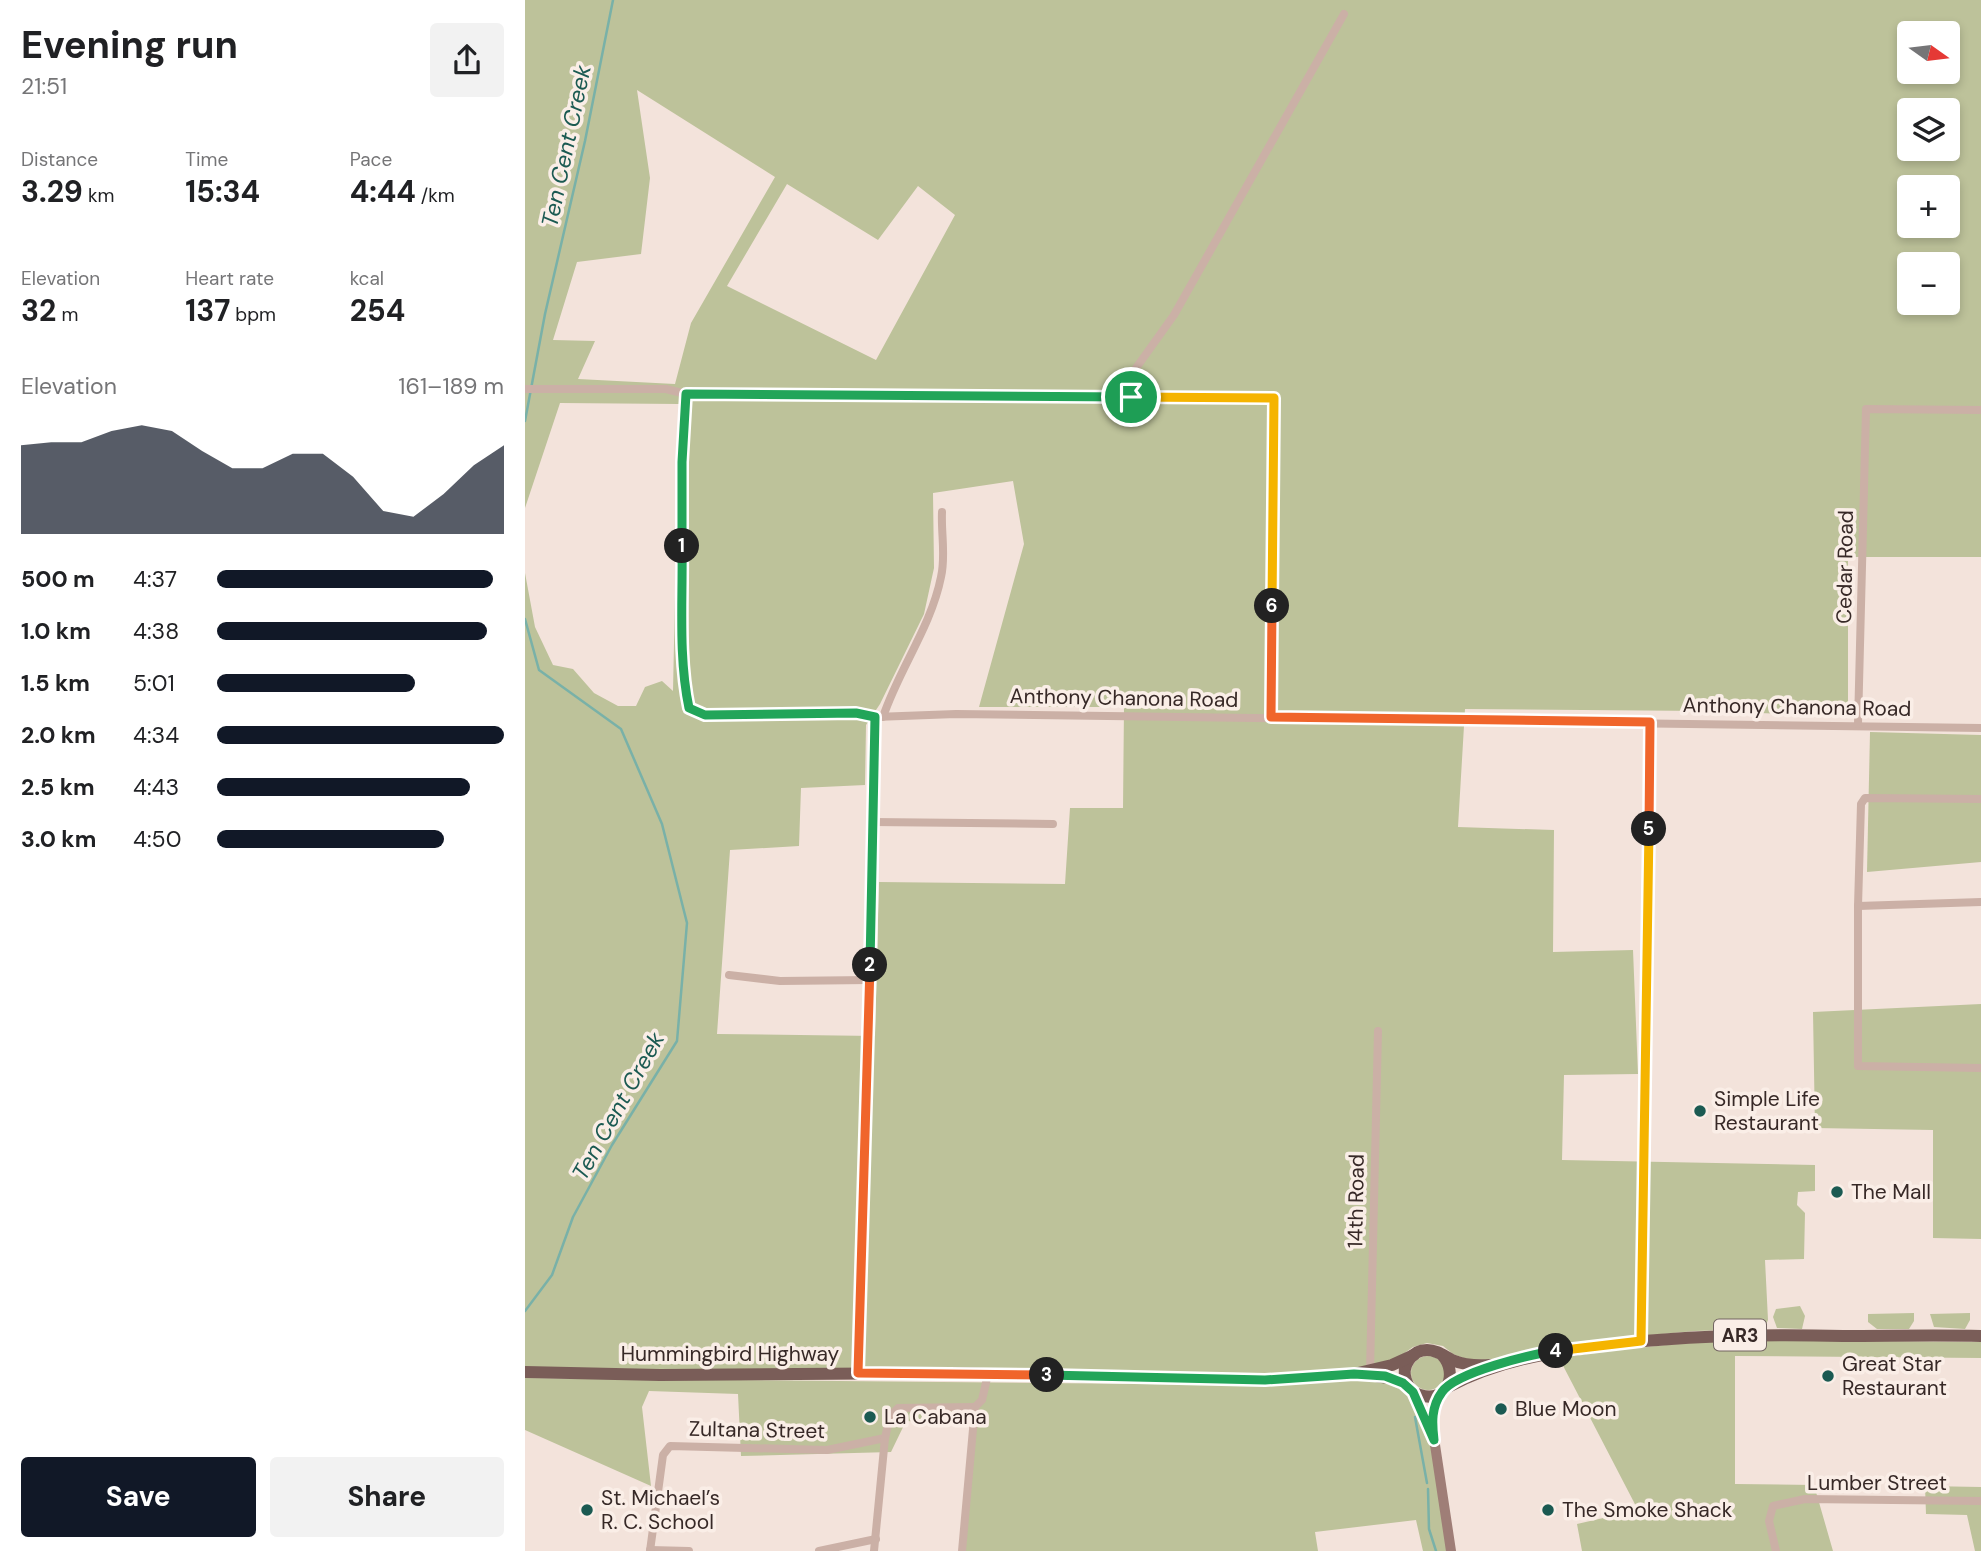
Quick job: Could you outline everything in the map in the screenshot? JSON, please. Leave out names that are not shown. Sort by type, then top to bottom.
[{"type":"main road","name":"AR3","points":[[1442,1355],[1472,1365],[1500,1363],[1546,1352],[1717,1335],[1981,1336]]},
{"type":"main road","points":[[1434,1440],[1404,1374],[1405,1366],[1413,1355],[1428,1350],[1442,1355],[1450,1367],[1449,1381],[1433,1414],[1434,1440],[1451,1551]]},
{"type":"main road","name":"Hummingbird Highway","points":[[525,1372],[660,1375],[988,1374],[1265,1380],[1354,1374],[1392,1365],[1413,1355]]},
{"type":"main road","name":"AR3","points":[[1444,1390],[1500,1363]]},
{"type":"main road","name":"Hummingbird Highway","points":[[1354,1374],[1385,1376],[1411,1389]]},
{"type":"main road","points":[[1411,1389],[1428,1396],[1444,1390]]},
{"type":"street","points":[[1131,397],[1132,376],[1174,315],[1344,14]]},
{"type":"street","points":[[525,389],[666,390],[686,394],[1274,398],[1271,717]]},
{"type":"street","name":"Anthony Chanona Road","points":[[686,394],[682,475],[685,690],[689,708],[705,715],[856,713],[879,717],[956,714],[1981,727]]},
{"type":"street","name":"Cedar Road","points":[[1859,724],[1866,410],[1981,410]]},
{"type":"street","points":[[858,1373],[873,822],[879,717],[930,614],[938,591],[944,558],[942,512]]},
{"type":"street","points":[[1641,1341],[1650,722]]},
{"type":"street","points":[[1981,799],[1865,798],[1861,804],[1858,906],[1858,1066],[1981,1069]]},
{"type":"street","points":[[873,822],[1053,824]]},
{"type":"street","points":[[1858,906],[1981,902]]},
{"type":"street","points":[[729,975],[780,981],[869,980]]},
{"type":"street","name":"14th Road","points":[[1370,1371],[1378,1031]]},
{"type":"street","points":[[962,1551],[975,1407],[982,1400],[988,1374]]},
{"type":"street","points":[[874,1551],[885,1438],[890,1416],[898,1408],[975,1407]]},
{"type":"street","name":"Zultana Street","points":[[650,1551],[663,1455],[670,1446],[827,1450],[885,1438]]},
{"type":"street","name":"Lumber Street","points":[[1776,1551],[1769,1521],[1773,1506],[1805,1499],[1981,1501]]},
{"type":"street","points":[[819,1551],[876,1539]]},
{"type":"street","points":[[650,1551],[689,1551]]},
{"type":"green space","points":[[525,0],[1981,0],[1981,557],[1848,557],[1848,716],[1703,711],[1465,709],[1458,827],[1554,830],[1553,952],[1633,950],[1638,1074],[1564,1075],[1562,1160],[1815,1165],[1815,1191],[1798,1192],[1797,1205],[1805,1213],[1804,1259],[1765,1260],[1768,1320],[1764,1329],[1695,1331],[1585,1341],[1489,1360],[1466,1359],[1443,1346],[1427,1343],[1413,1347],[1396,1359],[1373,1366],[1314,1373],[1245,1375],[525,1368],[525,573],[535,627],[553,665],[573,669],[594,693],[618,706],[636,706],[645,687],[662,681],[673,691],[679,404],[560,403],[525,508]],"holes":[[[637,90],[775,177],[691,323],[675,384],[578,379],[595,341],[553,340],[577,262],[641,254],[650,178]],[[787,184],[878,240],[918,186],[955,215],[876,360],[727,286]],[[1013,481],[1024,544],[979,707],[1124,707],[1123,808],[1070,808],[1065,884],[879,882],[875,1036],[717,1034],[730,850],[799,846],[801,788],[865,785],[866,725],[880,704],[924,614],[934,568],[933,493]]]},
{"type":"green space","points":[[1870,732],[1981,735],[1981,862],[1867,872]]},
{"type":"green space","points":[[1981,1004],[1981,1239],[1933,1238],[1933,1130],[1815,1128],[1813,1012]]},
{"type":"green space","points":[[1800,1306],[1805,1316],[1802,1329],[1777,1328],[1773,1317],[1776,1309]]},
{"type":"green space","points":[[1914,1313],[1914,1321],[1909,1329],[1877,1329],[1868,1322],[1868,1314]]},
{"type":"green space","points":[[1970,1313],[1965,1329],[1934,1327],[1930,1314]]},
{"type":"green space","points":[[1696,1342],[1981,1342],[1981,1358],[1735,1356],[1735,1484],[1814,1485],[1833,1551],[1582,1551],[1577,1524],[1638,1510],[1558,1356]]},
{"type":"green space","points":[[1428,1356],[1440,1361],[1445,1373],[1440,1385],[1428,1390],[1416,1385],[1411,1373],[1416,1361]]},
{"type":"green space","points":[[525,1378],[1247,1385],[1377,1378],[1404,1391],[1415,1407],[1425,1436],[1436,1434],[1453,1551],[1423,1551],[1416,1520],[1315,1532],[1318,1551],[960,1551],[972,1425],[906,1421],[891,1452],[741,1456],[738,1394],[649,1391],[642,1407],[651,1486],[525,1430]]},
{"type":"green space","points":[[1925,1486],[1981,1487],[1981,1551],[1975,1551],[1967,1515],[1926,1514]]},
{"type":"waterway","name":"Ten Cent Creek","points":[[525,421],[545,314],[585,141],[613,0]]},
{"type":"waterway","name":"Ten Cent Creek","points":[[525,619],[539,670],[621,729],[662,824],[687,923],[677,1041],[612,1145],[573,1217],[552,1275],[525,1311]]},
{"type":"waterway","points":[[1415,1417],[1427,1483]]},
{"type":"waterway","points":[[1428,1489],[1429,1529],[1436,1551]]},
{"type":"place","name":"Simple Life Restaurant","points":[[1700,1111]]},
{"type":"place","name":"The Mall","points":[[1837,1192]]},
{"type":"place","name":"Great Star Restaurant","points":[[1828,1376]]},
{"type":"place","name":"Blue Moon","points":[[1501,1409]]},
{"type":"place","name":"La Cabana","points":[[870,1417]]},
{"type":"place","name":"St. Michael’s R. C. School","points":[[587,1510]]},
{"type":"place","name":"The Smoke Shack","points":[[1548,1510]]},
{"type":"route","points":[[686,394],[1131,397],[1274,398],[1271,717],[1650,722],[1641,1341],[1546,1352],[1500,1363],[1458,1381],[1442,1392],[1436,1403],[1432,1425],[1434,1440],[1413,1392],[1403,1383],[1385,1376],[1354,1374],[1265,1380],[1173,1380],[858,1373],[875,717],[856,713],[705,715],[689,708],[685,690],[683,649],[682,462],[686,394]]}]
